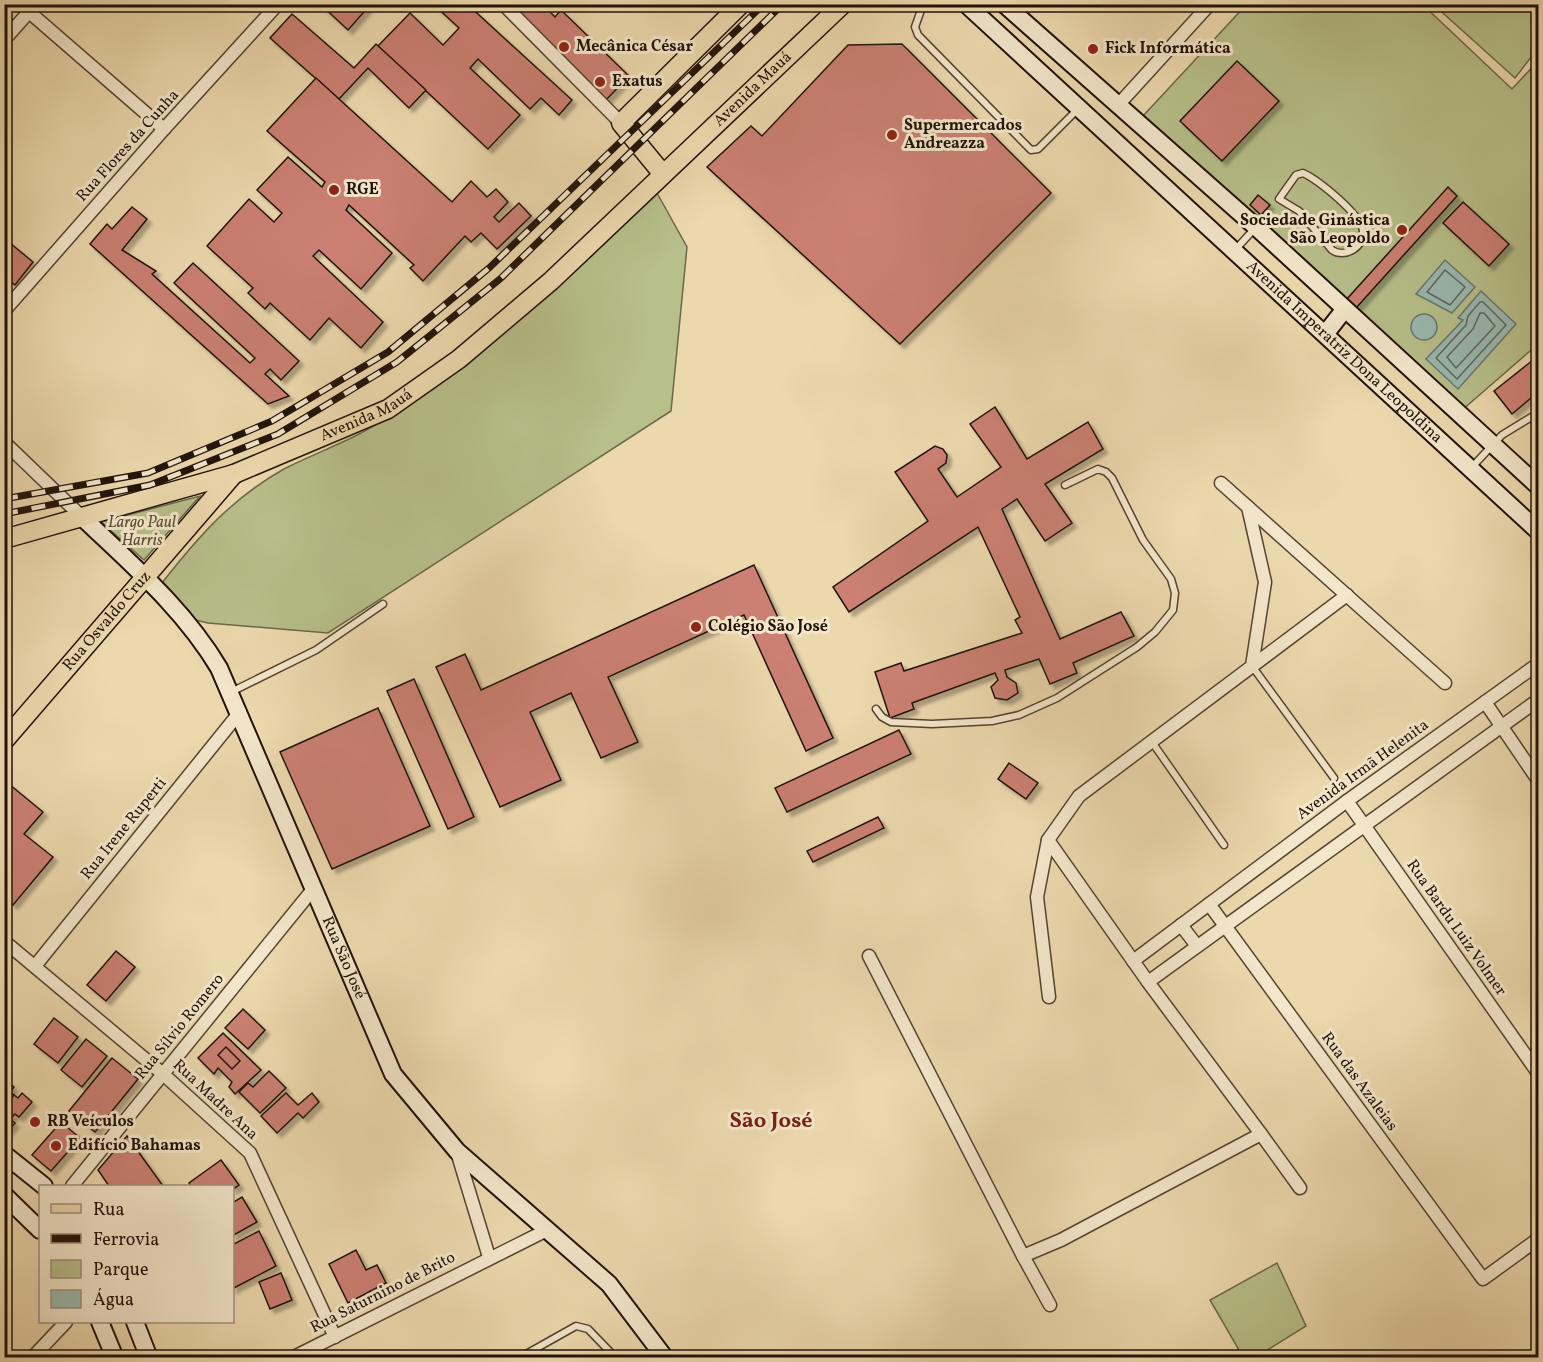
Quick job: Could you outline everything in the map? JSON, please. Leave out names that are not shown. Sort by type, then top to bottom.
[{"type":"main road","points":[[662,173],[621,123],[741,4]]},
{"type":"main road","name":"Avenida Mauá","points":[[4,539],[129,506],[234,474],[388,410],[441,372],[551,281],[662,173],[843,4]]},
{"type":"main road","name":"Avenida Imperatriz Dona Leopoldina","points":[[966,4],[1539,531]]},
{"type":"main road","name":"Avenida Imperatriz Dona Leopoldina","points":[[1004,4],[1256,227],[1344,310],[1539,486]]},
{"type":"main road","points":[[1326,333],[1344,310]]},
{"type":"main road","name":"Rua Osvaldo Cruz","points":[[4,741],[234,474]]},
{"type":"main road","name":"Rua São José","points":[[82,517],[145,575],[202,639],[240,712],[393,1074],[457,1151],[549,1229],[609,1284],[664,1358]]},
{"type":"main road","points":[[4,1154],[43,1185]]},
{"type":"main road","points":[[4,1195],[39,1229]]},
{"type":"main road","points":[[100,1323],[115,1358]]},
{"type":"main road","points":[[135,1323],[149,1358]]},
{"type":"street","name":"Rua Flores da Cunha","points":[[4,311],[164,129],[278,4]]},
{"type":"street","points":[[1119,104],[1210,4]]},
{"type":"street","points":[[506,5],[621,123]]},
{"type":"street","points":[[4,40],[28,7],[164,129]]},
{"type":"street","points":[[4,442],[82,517]]},
{"type":"street","points":[[1221,483],[1445,683]]},
{"type":"street","points":[[1248,507],[1265,582],[1252,666]]},
{"type":"street","points":[[1049,997],[1037,897],[1048,840],[1079,796],[1347,595]]},
{"type":"street","name":"Avenida Irmã Helenita","points":[[1133,961],[1347,801],[1539,664]]},
{"type":"street","points":[[1148,982],[1539,700]]},
{"type":"street","points":[[1485,702],[1539,780]]},
{"type":"street","name":"Rua Irene Ruperti","points":[[35,966],[240,712]]},
{"type":"street","name":"Rua Bardu Luiz Volmer","points":[[1347,801],[1539,1073]]},
{"type":"street","points":[[1048,840],[1148,982],[1300,1188]]},
{"type":"street","name":"Rua Sílvio Romero","points":[[73,1185],[314,888]]},
{"type":"street","name":"Rua das Azaleias","points":[[1209,904],[1483,1279],[1539,1239]]},
{"type":"street","points":[[1181,925],[1197,946]]},
{"type":"street","name":"Rua Madre Ana","points":[[4,941],[163,1074],[250,1153],[334,1337]]},
{"type":"street","points":[[869,956],[1050,1305]]},
{"type":"street","points":[[1023,1256],[1061,1240],[1261,1134]]},
{"type":"street","points":[[457,1151],[489,1257]]},
{"type":"street","name":"Rua Saturnino de Brito","points":[[292,1358],[489,1257],[549,1229]]},
{"type":"street","points":[[32,1358],[65,1323]]},
{"type":"lane","points":[[921,10],[915,27],[918,35],[1031,150],[1038,149],[1079,107]]},
{"type":"lane","points":[[1296,175],[1307,175],[1341,201],[1360,223],[1364,231],[1361,242],[1346,255],[1338,255],[1299,211],[1279,199],[1296,175]]},
{"type":"lane","points":[[1235,250],[1256,227]]},
{"type":"lane","points":[[1472,467],[1502,435],[1539,414]]},
{"type":"lane","points":[[876,709],[882,717],[891,722],[910,723],[961,724],[1019,715],[1057,698],[1137,647],[1166,621],[1173,610],[1175,593],[1171,579],[1143,540],[1112,478],[1098,470],[1065,485]]},
{"type":"lane","points":[[231,692],[316,650],[383,604]]},
{"type":"lane","points":[[1252,666],[1334,778]]},
{"type":"lane","points":[[1151,742],[1224,845]]},
{"type":"lane","points":[[519,1358],[576,1326],[588,1329],[616,1358]]},
{"type":"green space","name":"Sociedade Ginástica São Leopoldo","points":[[1246,5],[1423,5],[1512,89],[1538,61],[1538,344],[1461,411],[1143,116]]},
{"type":"green space","points":[[1434,5],[1538,5],[1538,48],[1515,78]]},
{"type":"green space","points":[[657,193],[687,247],[671,411],[328,633],[208,623],[186,618],[162,583],[203,534],[232,506],[265,480],[377,424],[424,391],[526,308]]},
{"type":"green space","name":"Largo Paul Harris","points":[[200,496],[144,560],[101,522]]},
{"type":"green space","points":[[1277,1263],[1306,1326],[1256,1357],[1243,1357],[1210,1300]]},
{"type":"water","points":[[1445,260],[1475,287],[1452,313],[1416,294]]},
{"type":"water","points":[[1481,291],[1516,324],[1458,389],[1426,359],[1463,320],[1458,318]]},
{"type":"water","points":[[1424,314],[1433,318],[1437,327],[1433,336],[1424,340],[1415,336],[1411,327],[1415,318]]},
{"type":"building","points":[[320,4],[371,4],[348,30]]},
{"type":"building","points":[[433,4],[467,4],[572,100],[559,115],[541,98],[530,109],[478,59],[470,68],[520,115],[488,149],[378,46],[410,13],[443,45],[459,28]]},
{"type":"building","points":[[528,4],[542,4],[555,17],[561,10],[629,76],[606,100],[518,15]]},
{"type":"building","points":[[292,14],[354,68],[376,44],[426,90],[409,108],[368,68],[339,99],[270,38]]},
{"type":"building","points":[[902,44],[1051,193],[900,344],[707,167],[751,126],[762,136],[848,45]]},
{"type":"building","points":[[1237,61],[1279,101],[1222,161],[1180,121]]},
{"type":"building","points":[[316,78],[452,202],[471,181],[487,197],[496,189],[508,202],[494,217],[499,222],[519,203],[531,216],[497,249],[481,233],[471,242],[465,236],[423,281],[410,268],[414,265],[349,205],[346,210],[392,253],[361,289],[319,250],[313,256],[383,322],[361,348],[329,318],[310,340],[270,303],[265,309],[248,293],[253,288],[207,246],[249,199],[274,222],[282,213],[257,190],[288,157],[322,187],[325,182],[267,131]]},
{"type":"building","points":[[1448,187],[1457,196],[1356,308],[1346,300]]},
{"type":"building","points":[[1258,195],[1270,205],[1261,215],[1250,205]]},
{"type":"building","points":[[1463,202],[1509,244],[1489,266],[1443,223]]},
{"type":"building","points":[[132,207],[147,219],[122,250],[156,271],[152,274],[250,363],[255,358],[174,283],[193,263],[299,361],[281,380],[270,369],[265,374],[289,396],[268,404],[90,244],[107,224],[112,229]]},
{"type":"building","points":[[4,238],[33,262],[15,285],[4,276]]},
{"type":"building","points":[[1538,356],[1538,392],[1512,414],[1494,391]]},
{"type":"building","points":[[995,407],[1027,459],[1088,422],[1103,449],[1045,484],[1072,523],[1045,541],[1017,499],[1002,509],[1060,639],[1121,612],[1134,636],[1073,663],[1077,673],[1050,684],[1039,659],[1005,670],[1007,677],[1016,683],[1018,693],[1007,700],[995,698],[991,687],[998,680],[995,673],[912,703],[914,709],[890,718],[875,672],[901,663],[904,671],[1022,633],[1015,620],[1020,617],[978,527],[849,612],[833,587],[928,521],[895,472],[935,446],[943,449],[947,455],[946,463],[938,469],[957,497],[1001,467],[970,424]]},
{"type":"building","points":[[754,565],[833,738],[806,751],[744,615],[608,677],[638,742],[601,758],[571,693],[530,712],[561,780],[500,807],[436,667],[465,654],[481,690]]},
{"type":"building","points":[[414,679],[474,817],[448,829],[387,691]]},
{"type":"building","points":[[378,708],[430,826],[332,869],[280,752]]},
{"type":"building","points":[[899,730],[911,754],[787,812],[775,788]]},
{"type":"building","points":[[1009,763],[1038,783],[1026,799],[998,779]]},
{"type":"building","points":[[4,780],[43,812],[24,834],[53,857],[13,905],[4,897]]},
{"type":"building","points":[[878,817],[884,828],[813,862],[807,851]]},
{"type":"building","points":[[116,951],[135,967],[106,1001],[87,985]]},
{"type":"building","points":[[243,1009],[265,1030],[248,1049],[225,1028]]},
{"type":"building","points":[[54,1018],[78,1037],[58,1063],[34,1044]]},
{"type":"building","points":[[223,1033],[261,1070],[235,1094],[229,1087],[232,1082],[218,1068],[214,1074],[198,1058]]},
{"type":"building","points":[[86,1039],[107,1056],[82,1087],[61,1070]]},
{"type":"building","points":[[226,1047],[240,1061],[232,1069],[218,1055]]},
{"type":"building","points":[[112,1058],[138,1079],[95,1132],[69,1111]]},
{"type":"building","points":[[269,1071],[286,1088],[260,1113],[239,1092],[248,1083],[253,1087]]},
{"type":"building","points":[[4,1079],[14,1087],[10,1092],[14,1095],[4,1107]]},
{"type":"building","points":[[22,1093],[32,1102],[19,1117],[15,1114],[10,1119],[15,1123],[4,1135],[4,1107],[14,1095],[18,1098]]},
{"type":"building","points":[[286,1093],[298,1105],[312,1093],[319,1102],[303,1118],[298,1113],[277,1133],[261,1116]]},
{"type":"building","name":"Edifício Bahamas","points":[[61,1122],[80,1138],[51,1171],[32,1155]]},
{"type":"building","points":[[127,1136],[162,1185],[108,1185],[98,1170]]},
{"type":"building","points":[[221,1160],[239,1185],[234,1189],[234,1185],[190,1185],[189,1183]]},
{"type":"building","points":[[242,1197],[257,1222],[234,1235],[234,1202]]},
{"type":"building","points":[[259,1231],[276,1266],[234,1288],[234,1244]]},
{"type":"building","points":[[356,1250],[366,1270],[377,1265],[386,1283],[348,1303],[329,1264]]},
{"type":"building","points":[[281,1273],[292,1300],[270,1309],[259,1282]]},
{"type":"railway","points":[[4,499],[148,473],[272,421],[388,352],[489,268],[764,4]]},
{"type":"railway","points":[[4,514],[150,485],[278,434],[397,362],[500,279],[783,4]]},
{"type":"place","name":"Mecânica César","points":[[564,47]]},
{"type":"place","name":"Fick Informática","points":[[1093,49]]},
{"type":"place","name":"Exatus","points":[[600,82]]},
{"type":"place","name":"Supermercados Andreazza","points":[[892,135]]},
{"type":"place","name":"RGE","points":[[334,190]]},
{"type":"place","name":"Sociedade Ginástica São Leopoldo","points":[[1402,230]]},
{"type":"place","name":"Colégio São José","points":[[696,627]]},
{"type":"place","name":"RB Veículos","points":[[35,1122]]},
{"type":"place","name":"Edifício Bahamas","points":[[56,1146]]},
{"type":"district","name":"São José","points":[[771,1121]]}]
